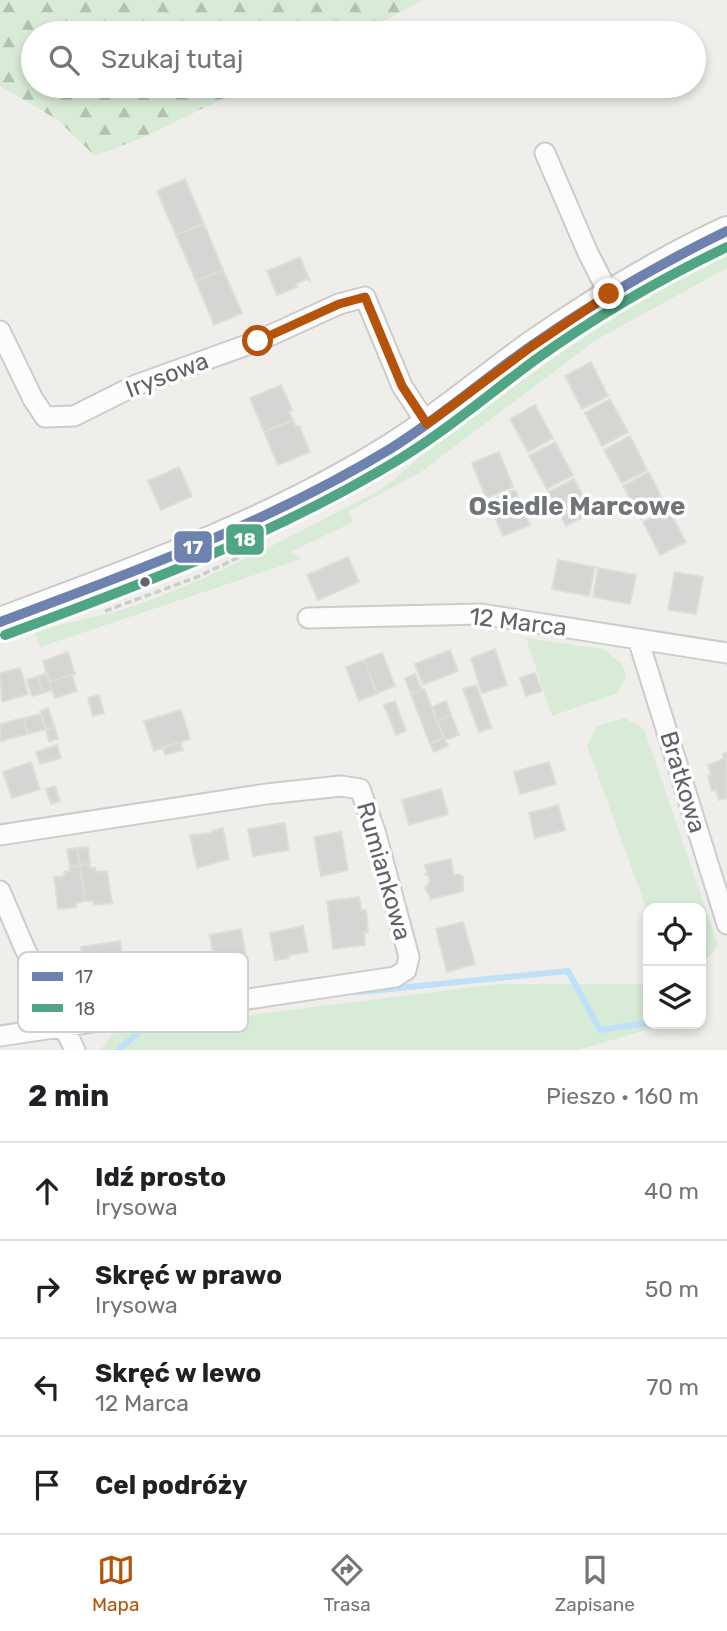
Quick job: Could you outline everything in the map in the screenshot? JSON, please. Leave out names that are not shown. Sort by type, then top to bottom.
[{"type":"street","points":[[545,153],[588,253],[609,294]]},
{"type":"street","points":[[0,622],[243,528],[368,462],[427,424],[531,347],[609,294],[688,249],[727,231]]},
{"type":"street","name":"Irysowa","points":[[0,331],[45,418],[74,416],[136,385],[258,341],[339,304],[365,297],[402,386],[427,424]]},
{"type":"street","name":"12 Marca","points":[[308,618],[481,614],[727,653]]},
{"type":"street","name":"Bratkowa","points":[[638,639],[727,924]]},
{"type":"street","name":"Rumiankowa","points":[[0,835],[267,794],[341,786],[360,789],[375,831],[409,957],[405,970],[395,977],[248,999]]},
{"type":"street","points":[[0,891],[26,952]]},
{"type":"street","points":[[0,1036],[25,1032]]},
{"type":"street","points":[[66,1032],[75,1050]]},
{"type":"green space","points":[[0,0],[423,0],[384,21],[21,21],[21,98],[224,98],[144,137],[95,156],[58,120],[0,86]]},
{"type":"green space","points":[[727,256],[727,268],[596,340],[421,472],[349,511],[353,522],[290,552],[302,559],[40,647],[35,633],[118,611],[185,586],[250,557],[376,492],[441,440],[582,339],[638,303]]},
{"type":"green space","points":[[390,463],[388,470],[340,496],[193,568],[215,553]]},
{"type":"green space","points":[[526,638],[603,649],[622,664],[626,677],[618,693],[552,716]]},
{"type":"green space","points":[[625,718],[644,729],[704,903],[644,903],[587,746],[597,726]]},
{"type":"green space","points":[[706,910],[718,945],[706,959]]},
{"type":"green space","points":[[497,984],[643,984],[643,1029],[649,1029],[578,1050],[100,1050],[115,1032],[248,1032],[248,1015]]},
{"type":"building","points":[[185,179],[204,224],[176,235],[157,191]]},
{"type":"building","points":[[204,224],[223,270],[196,281],[176,235]]},
{"type":"building","points":[[300,257],[310,281],[307,279],[296,284],[297,287],[277,295],[267,271]]},
{"type":"building","points":[[223,270],[242,313],[214,325],[196,281]]},
{"type":"building","points":[[591,362],[608,396],[582,409],[565,376]]},
{"type":"building","points":[[281,385],[292,410],[289,412],[293,420],[264,432],[250,398]]},
{"type":"building","points":[[610,399],[628,432],[602,446],[585,413]]},
{"type":"building","points":[[535,405],[553,438],[528,452],[510,419]]},
{"type":"building","points":[[293,420],[296,427],[299,426],[310,452],[278,465],[264,432]]},
{"type":"building","points":[[630,436],[647,470],[622,483],[604,450]]},
{"type":"building","points":[[555,442],[573,475],[547,489],[529,456]]},
{"type":"building","points":[[499,452],[513,487],[486,498],[472,463]]},
{"type":"building","points":[[179,467],[192,496],[161,510],[148,481]]},
{"type":"building","points":[[649,472],[666,506],[641,519],[623,486]]},
{"type":"building","points":[[574,479],[592,512],[566,526],[548,492]]},
{"type":"building","points":[[515,490],[530,525],[503,536],[488,501]]},
{"type":"building","points":[[668,509],[686,542],[660,555],[643,522]]},
{"type":"building","points":[[348,557],[359,582],[318,600],[307,575]]},
{"type":"building","points":[[558,560],[595,567],[589,596],[552,589]]},
{"type":"building","points":[[598,568],[636,575],[630,604],[593,597]]},
{"type":"building","points":[[675,572],[703,577],[696,614],[668,610]]},
{"type":"building","points":[[495,649],[507,685],[482,693],[471,658]]},
{"type":"building","points":[[450,650],[458,671],[423,685],[415,664]]},
{"type":"building","points":[[68,652],[75,674],[49,682],[43,661]]},
{"type":"building","points":[[382,653],[395,686],[377,693],[364,660]]},
{"type":"building","points":[[364,660],[377,694],[359,701],[346,667]]},
{"type":"building","points":[[20,668],[28,694],[2,702],[0,673]]},
{"type":"building","points":[[47,673],[52,690],[43,693],[38,676]]},
{"type":"building","points":[[535,673],[542,691],[526,696],[520,678]]},
{"type":"building","points":[[415,674],[422,690],[411,694],[405,678]]},
{"type":"building","points":[[72,675],[77,691],[55,698],[49,682]]},
{"type":"building","points":[[38,676],[43,693],[32,696],[27,680]]},
{"type":"building","points":[[476,685],[492,728],[479,732],[463,689]]},
{"type":"building","points":[[424,689],[444,738],[430,744],[411,694]]},
{"type":"building","points":[[99,695],[104,713],[93,716],[88,698]]},
{"type":"building","points":[[395,701],[406,731],[396,735],[384,705]]},
{"type":"building","points":[[446,701],[451,715],[437,721],[432,707]]},
{"type":"building","points":[[48,708],[55,728],[46,729],[40,711]]},
{"type":"building","points":[[181,710],[190,739],[154,751],[144,721]]},
{"type":"building","points":[[41,714],[46,729],[28,734],[24,718]]},
{"type":"building","points":[[451,715],[459,735],[445,740],[437,721]]},
{"type":"building","points":[[24,718],[28,734],[0,741],[0,724]]},
{"type":"building","points":[[55,728],[58,739],[49,741],[46,729]]},
{"type":"building","points":[[444,738],[448,746],[434,752],[430,744]]},
{"type":"building","points":[[180,742],[183,750],[165,755],[163,747]]},
{"type":"building","points":[[57,745],[61,758],[40,764],[36,752]]},
{"type":"building","points":[[727,752],[727,798],[719,800],[716,790],[712,791],[708,765],[724,759],[723,754]]},
{"type":"building","points":[[31,762],[40,789],[12,798],[3,772]]},
{"type":"building","points":[[549,762],[556,784],[520,794],[514,772]]},
{"type":"building","points":[[55,786],[60,801],[51,804],[46,789]]},
{"type":"building","points":[[441,789],[448,814],[409,825],[402,800]]},
{"type":"building","points":[[558,805],[565,830],[535,838],[529,813]]},
{"type":"building","points":[[285,823],[289,850],[253,856],[248,829]]},
{"type":"building","points":[[223,828],[229,859],[197,868],[190,835],[212,833]]},
{"type":"building","points":[[341,832],[348,870],[321,876],[314,837]]},
{"type":"building","points":[[88,847],[90,864],[80,865],[77,848]]},
{"type":"building","points":[[77,848],[80,865],[70,867],[67,849]]},
{"type":"building","points":[[451,859],[454,875],[463,877],[463,891],[431,899],[425,888],[430,882],[428,875],[425,875],[425,865]]},
{"type":"building","points":[[90,864],[90,868],[95,868],[96,872],[107,871],[112,903],[94,905],[93,901],[85,901],[80,865]]},
{"type":"building","points":[[80,865],[85,901],[76,903],[76,907],[58,909],[54,877],[65,876],[64,872],[70,871],[70,867]]},
{"type":"building","points":[[359,897],[361,910],[366,910],[368,932],[364,932],[365,945],[333,949],[327,901]]},
{"type":"building","points":[[463,922],[475,964],[447,972],[436,929]]},
{"type":"building","points":[[303,926],[308,952],[275,960],[270,933]]},
{"type":"building","points":[[241,929],[245,952],[213,952],[210,935]]},
{"type":"building","points":[[120,941],[122,952],[82,952],[81,947]]},
{"type":"waterway","points":[[360,992],[568,971],[600,1030],[643,1024]]},
{"type":"waterway","points":[[118,1050],[139,1032]]},
{"type":"transit line","name":"17","points":[[0,622],[200,544],[344,476],[408,437],[579,314],[652,270],[727,231]]},
{"type":"transit line","name":"18","points":[[5,635],[206,557],[351,487],[433,437],[535,360],[604,314],[727,247]]},
{"type":"district","name":"Osiedle Marcowe","points":[[577,506]]},
{"type":"route","points":[[258,341],[339,304],[365,297],[402,386],[427,424],[531,347],[609,294]]}]
